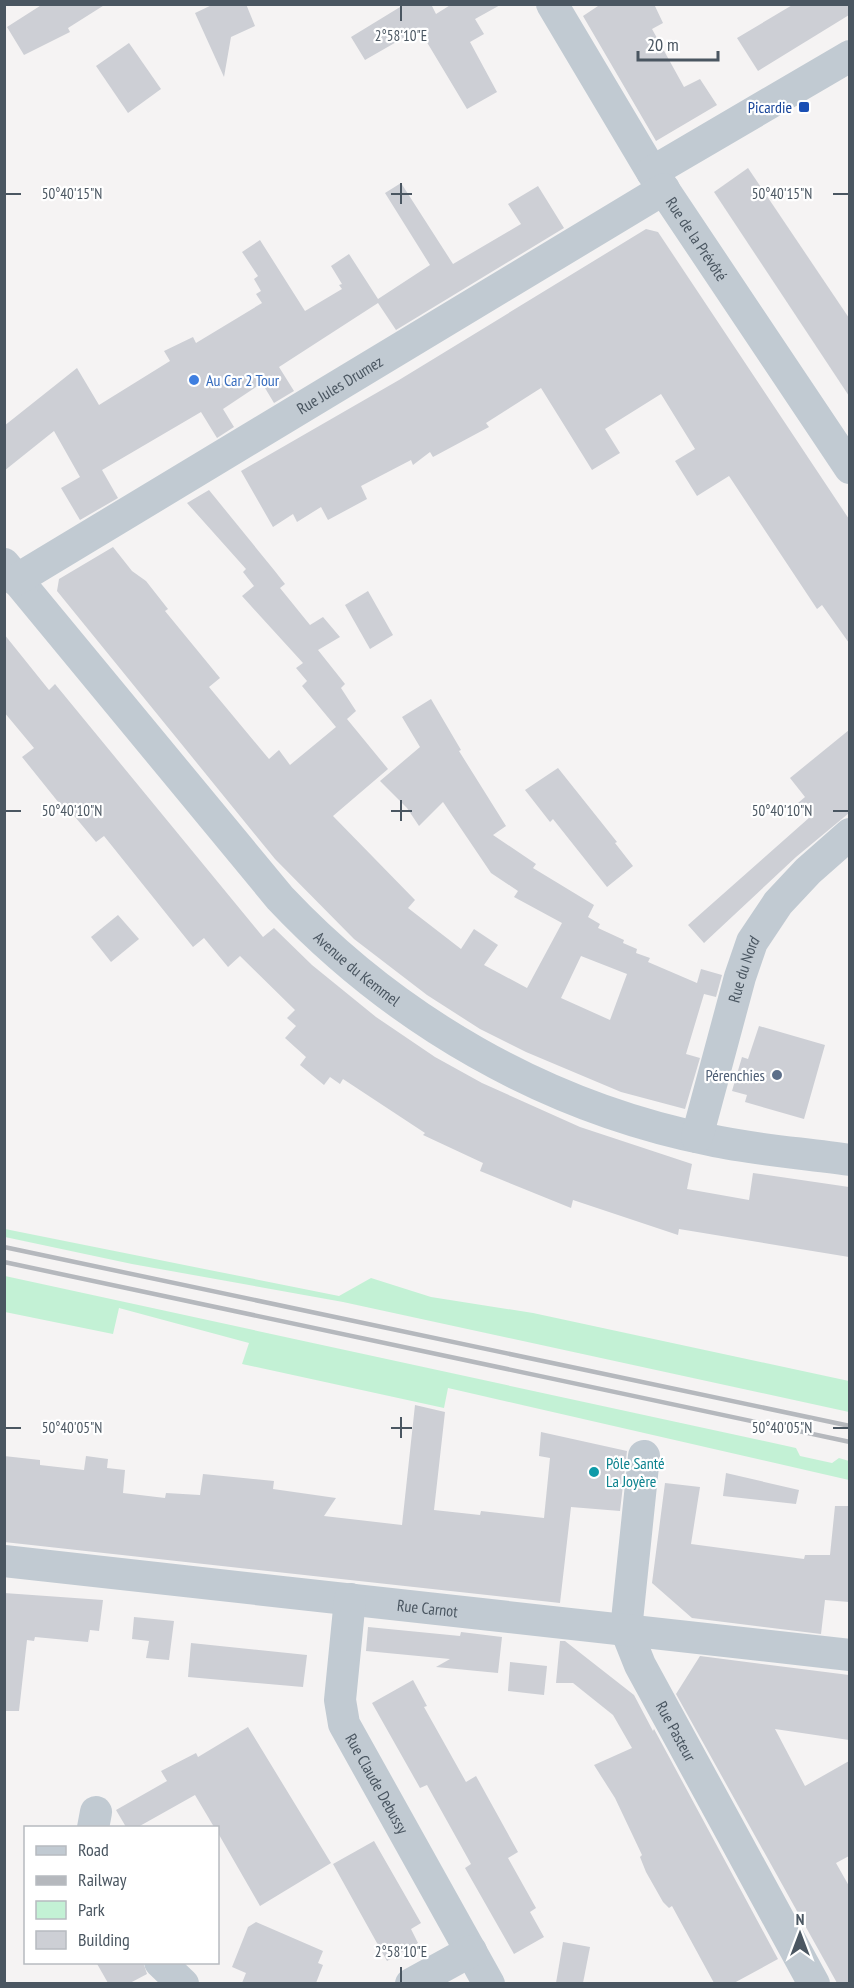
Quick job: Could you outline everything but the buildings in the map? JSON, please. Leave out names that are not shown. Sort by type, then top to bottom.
[{"type":"street","name":"Rue de la Prévôté","points":[[552,4],[658,181],[849,468]]},
{"type":"street","name":"Rue Jules Drumez","points":[[10,572],[658,181],[849,56]]},
{"type":"street","name":"Avenue du Kemmel","points":[[10,572],[280,897],[324,942],[370,982],[459,1043],[520,1075],[599,1108],[697,1137],[849,1160]]},
{"type":"street","name":"Rue du Nord","points":[[697,1137],[740,977],[752,942],[769,914],[788,891],[849,834]]},
{"type":"street","name":"Rue Pasteur","points":[[644,1456],[626,1630],[640,1665],[814,1983]]},
{"type":"street","name":"Rue Carnot","points":[[4,1561],[849,1655]]},
{"type":"street","name":"Rue Claude Debussy","points":[[350,1599],[340,1700],[344,1724],[489,1983]]},
{"type":"street","points":[[411,1983],[471,1951]]},
{"type":"street","points":[[162,1964],[170,1974],[183,1983]]},
{"type":"green space","points":[[5,1229],[339,1296],[371,1278],[431,1297],[533,1313],[849,1381],[849,1412],[343,1302],[132,1264],[5,1237]]},
{"type":"green space","points":[[5,1276],[796,1448],[800,1456],[832,1463],[839,1458],[849,1461],[849,1480],[448,1388],[444,1408],[242,1364],[249,1343],[119,1308],[113,1334],[5,1312]]},
{"type":"railway","points":[[4,1247],[850,1426]]},
{"type":"railway","points":[[4,1262],[850,1442]]},
{"type":"place","name":"Picardie","points":[[804,107]]},
{"type":"place","name":"Au Car 2 Tour","points":[[194,380]]},
{"type":"place","name":"Pérenchies","points":[[777,1075]]},
{"type":"place","name":"Pôle Santé La Joyère","points":[[594,1472]]}]
